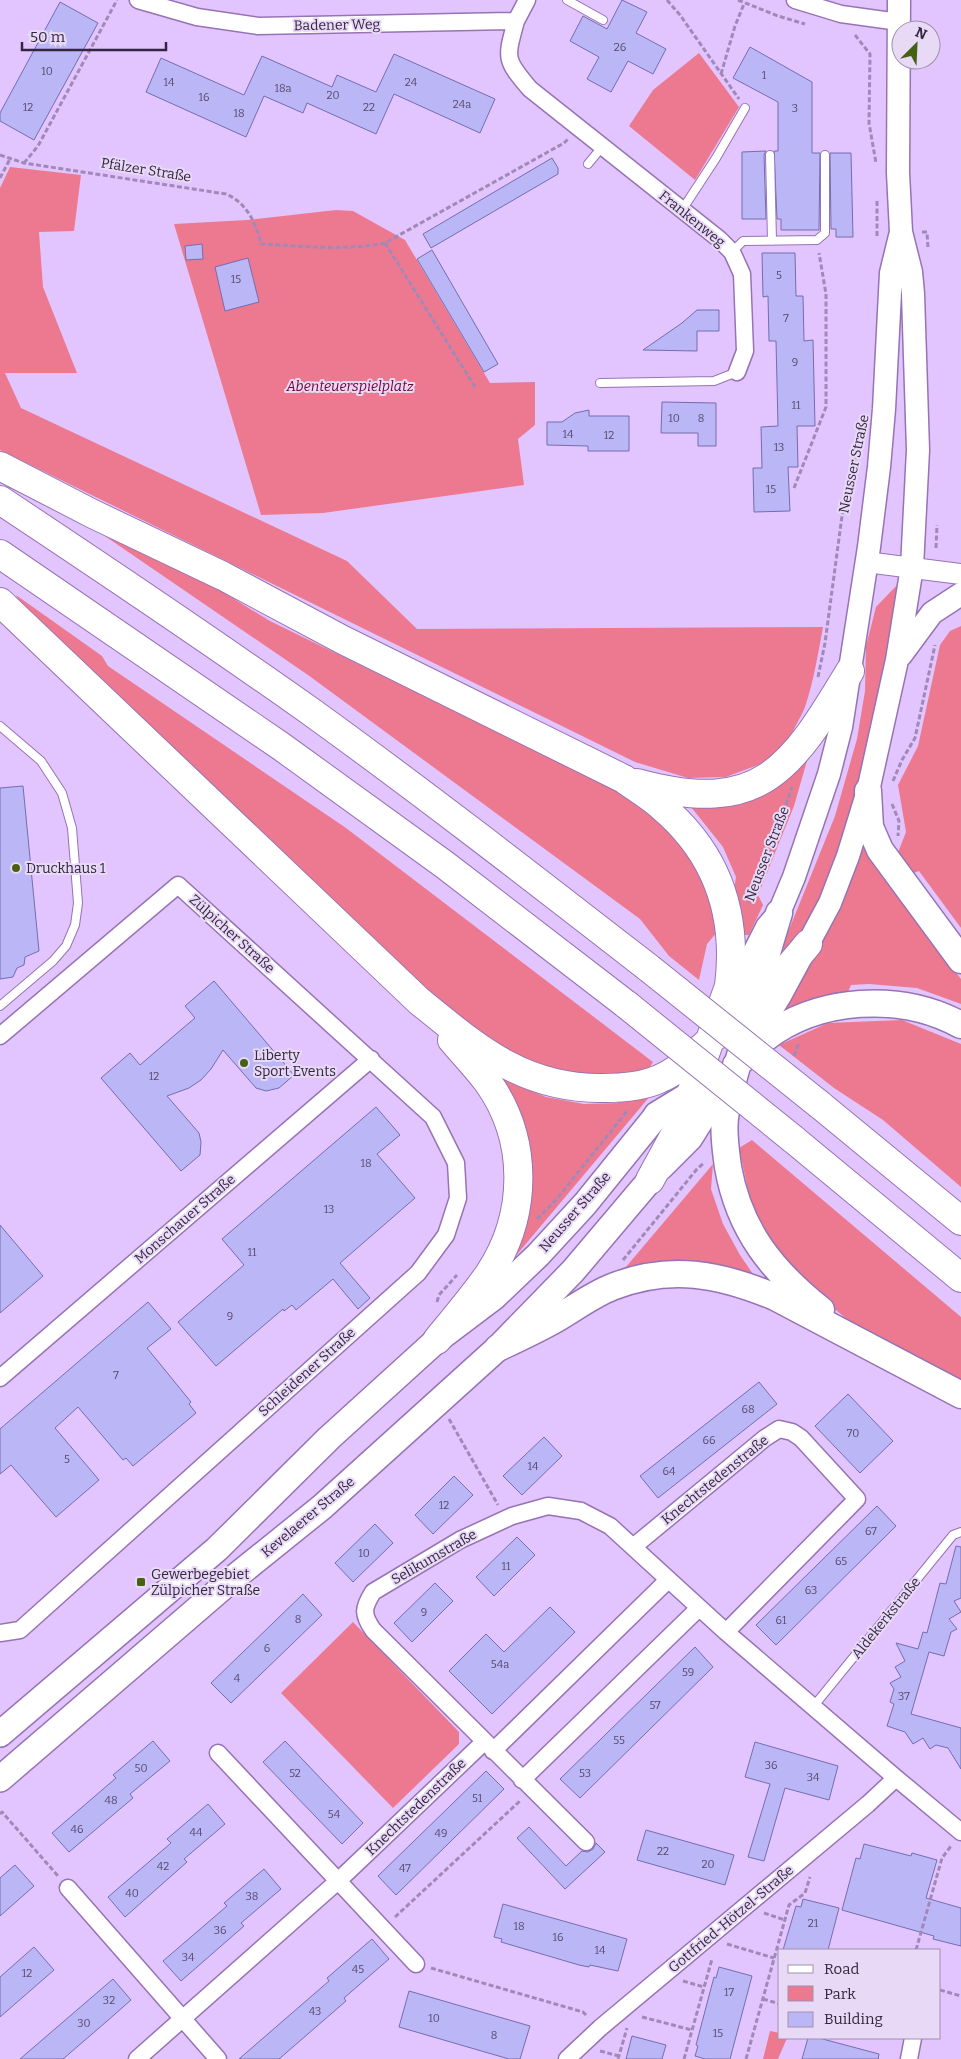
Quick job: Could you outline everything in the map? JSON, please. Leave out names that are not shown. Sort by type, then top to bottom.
[{"type":"highway","points":[[0,466],[93,514],[222,576],[343,640],[624,779],[661,806],[692,838],[708,859],[721,889],[731,927],[729,986],[680,1125],[650,1180]]},
{"type":"highway","points":[[0,500],[146,596],[310,712],[470,830],[650,969],[820,1104],[961,1221]]},
{"type":"highway","points":[[0,554],[282,747],[445,865],[627,1005],[961,1278]]},
{"type":"highway","points":[[0,602],[418,1001],[465,1039],[505,1064],[539,1080],[578,1089],[619,1088],[644,1084],[666,1075],[751,1007],[784,974],[808,944]]},
{"type":"highway","points":[[624,779],[662,790],[696,794],[727,793],[754,785],[778,771],[796,753],[821,719],[850,671]]},
{"type":"highway","points":[[868,791],[870,828],[880,850],[961,960]]},
{"type":"highway","points":[[779,913],[751,1007],[738,1064],[727,1101],[725,1147],[731,1182],[744,1221],[761,1250],[788,1282],[857,1339]]},
{"type":"highway","points":[[418,1001],[488,1082],[510,1124],[518,1160],[519,1194],[513,1222],[504,1246],[490,1273],[437,1340]]},
{"type":"highway","points":[[657,1115],[738,1064],[765,1038],[802,1017],[859,1004],[893,1004],[927,1011],[961,1025]]},
{"type":"highway","points":[[498,1348],[556,1319],[586,1300],[612,1287],[638,1279],[692,1273],[748,1286],[775,1297],[961,1395]]},
{"type":"main road","name":"Neusser Straße","points":[[899,0],[899,20]]},
{"type":"main road","name":"Neusser Straße","points":[[498,1348],[573,1271],[650,1180],[691,1140],[780,996],[830,903],[848,856],[868,791],[897,660],[912,567],[918,450],[913,294],[911,272],[901,232],[898,173],[899,70]]},
{"type":"main road","name":"Neusser Straße","points":[[437,1340],[494,1296],[538,1255],[585,1204],[657,1115],[709,1041],[767,927],[779,913],[812,828],[830,774],[841,727],[866,562],[884,409],[891,273],[901,232]]},
{"type":"main road","points":[[897,660],[932,613],[961,594]]},
{"type":"main road","points":[[0,1734],[217,1549],[329,1438],[437,1340]]},
{"type":"main road","name":"Kevelaerer Straße","points":[[0,1779],[230,1580],[322,1507],[498,1348]]},
{"type":"street","name":"Badener Weg","points":[[138,0],[197,17],[258,26],[516,20]]},
{"type":"street","points":[[516,20],[527,0]]},
{"type":"street","points":[[795,0],[841,14],[891,21]]},
{"type":"street","name":"Frankenweg","points":[[516,20],[508,52],[513,70],[530,89],[719,239],[732,252],[742,274],[745,350],[736,372]]},
{"type":"street","points":[[866,562],[961,574]]},
{"type":"street","name":"Zülpicher Straße","points":[[0,1036],[178,886],[371,1059]]},
{"type":"street","name":"Monschauer Straße","points":[[0,1378],[371,1059]]},
{"type":"street","name":"Schleidener Straße","points":[[0,1633],[20,1630],[418,1273],[446,1234],[458,1198],[456,1163],[433,1117],[371,1059]]},
{"type":"street","name":"Knechtstedenstraße","points":[[633,1547],[765,1438],[779,1429],[792,1432],[801,1438],[857,1500],[726,1632]]},
{"type":"street","name":"Selikumstraße","points":[[488,1746],[373,1630],[365,1618],[365,1604],[373,1592],[460,1540],[506,1518],[548,1506],[581,1511],[610,1526],[668,1580]]},
{"type":"street","points":[[668,1580],[896,1778],[959,1836]]},
{"type":"street","name":"Knechtstedenstraße","points":[[137,2059],[338,1882],[668,1580]]},
{"type":"street","points":[[527,1785],[699,1608]]},
{"type":"street","points":[[488,1746],[586,1842]]},
{"type":"street","points":[[218,1753],[416,1964]]},
{"type":"street","name":"Gottfried-Hötzel-Straße","points":[[567,2059],[600,2028],[629,2010],[714,1938],[896,1778]]},
{"type":"street","points":[[68,1888],[218,2059]]},
{"type":"street","points":[[909,2059],[913,2039]]},
{"type":"lane","points":[[567,0],[603,20]]},
{"type":"lane","points":[[682,210],[716,158],[745,108]]},
{"type":"lane","points":[[588,164],[602,147]]},
{"type":"lane","points":[[770,155],[772,241]]},
{"type":"lane","points":[[732,252],[743,241],[817,240],[825,233],[825,155]]},
{"type":"lane","name":"Frankenweg","points":[[600,383],[714,381],[736,372]]},
{"type":"lane","points":[[0,726],[41,761],[62,793],[72,828],[78,903],[75,925],[66,946],[53,961],[0,1006]]},
{"type":"lane","name":"Aldekerkstraße","points":[[813,1707],[953,1535],[961,1532]]},
{"type":"path","points":[[24,163],[38,146],[117,0]]},
{"type":"path","points":[[667,0],[680,15],[745,108]]},
{"type":"path","points":[[721,74],[734,26],[744,4]]},
{"type":"path","points":[[856,35],[870,54],[869,123],[876,166]]},
{"type":"path","points":[[474,386],[385,243],[564,143],[577,128]]},
{"type":"path","name":"Pfälzer Straße","points":[[0,155],[24,163],[226,194],[236,198],[256,224],[261,244],[367,247],[385,243]]},
{"type":"path","points":[[0,178],[10,159]]},
{"type":"path","points":[[877,195],[877,244]]},
{"type":"path","points":[[794,488],[826,407],[826,294],[817,240]]},
{"type":"path","name":"Neusser Straße","points":[[815,686],[825,643],[842,516],[859,438]]},
{"type":"path","name":"Neusser Straße","points":[[731,927],[748,905],[764,865],[799,765],[796,753]]},
{"type":"path","name":"Neusser Straße","points":[[513,1222],[529,1226],[555,1201],[608,1136],[635,1100],[644,1084]]},
{"type":"path","points":[[437,1304],[439,1295],[461,1270]]},
{"type":"path","points":[[439,1402],[506,1518]]},
{"type":"path","points":[[383,1929],[527,1785]]},
{"type":"path","points":[[0,1814],[2,1812],[68,1888]]},
{"type":"path","points":[[916,1949],[942,1858],[959,1836]]},
{"type":"path","points":[[746,2059],[789,1905],[805,1893],[811,1871]]},
{"type":"path","points":[[684,2059],[714,1938],[774,1958]]},
{"type":"path","points":[[416,1964],[583,2012],[600,2028]]},
{"type":"path","points":[[941,1990],[961,1996]]},
{"type":"path","points":[[763,1999],[778,2003]]},
{"type":"path","points":[[618,2059],[629,2010],[692,2030]]},
{"type":"green space","points":[[699,53],[739,107],[695,180],[629,126],[653,90]]},
{"type":"green space","points":[[10,167],[81,175],[74,231],[39,232],[43,287],[77,373],[5,373],[21,408],[347,561],[417,629],[823,627],[816,667],[808,697],[788,746],[758,765],[726,777],[688,778],[635,762],[0,450],[0,188]]},
{"type":"green space","name":"Abenteuerspielplatz","points":[[336,210],[353,211],[405,240],[490,383],[535,382],[535,425],[518,439],[524,485],[323,513],[261,515],[174,224],[247,220]]},
{"type":"green space","points":[[64,508],[200,578],[270,621],[613,789],[652,815],[686,851],[709,893],[718,931],[707,944],[699,980],[669,956],[640,919],[308,675]]},
{"type":"green space","points":[[898,584],[891,648],[868,756],[838,853],[816,911],[788,953],[783,953],[784,942],[835,816],[857,739],[865,691],[866,646],[876,607]]},
{"type":"green space","points":[[16,595],[102,656],[108,666],[346,828],[653,1062],[645,1075],[547,1073],[463,1025],[21,604]]},
{"type":"green space","points":[[961,626],[961,928],[919,871],[911,874],[897,855],[906,832],[898,785],[918,746],[940,645],[950,631]]},
{"type":"green space","points":[[809,754],[794,806],[758,895],[763,905],[749,935],[744,935],[734,890],[736,877],[723,847],[687,802]]},
{"type":"green space","points":[[862,844],[923,930],[961,979],[961,1004],[917,988],[869,984],[851,985],[847,994],[781,1014],[832,923],[849,886]]},
{"type":"green space","points":[[902,1020],[961,1044],[961,1187],[883,1120],[834,1088],[779,1045],[828,1023]]},
{"type":"green space","points":[[504,1080],[546,1097],[584,1104],[617,1103],[624,1096],[656,1089],[514,1258],[508,1254],[519,1230],[499,1085]]},
{"type":"green space","points":[[752,1140],[961,1317],[961,1381],[850,1322],[794,1274],[754,1218],[739,1148]]},
{"type":"green space","points":[[713,1164],[711,1189],[723,1224],[740,1255],[757,1280],[620,1274]]},
{"type":"green space","points":[[353,1622],[459,1732],[459,1744],[393,1808],[281,1693]]},
{"type":"green space","points":[[770,2031],[778,2033],[778,2039],[787,2039],[778,2059],[763,2059]]},
{"type":"building","points":[[622,0],[647,12],[636,33],[666,49],[653,74],[628,61],[611,92],[587,79],[599,57],[570,41],[583,16],[607,29]]},
{"type":"building","points":[[60,2],[98,23],[34,140],[0,121],[0,113]]},
{"type":"building","points":[[750,47],[812,82],[812,153],[820,153],[819,230],[781,230],[781,219],[777,219],[774,151],[778,151],[778,102],[733,78]]},
{"type":"building","points":[[394,54],[495,99],[480,133],[394,94],[376,134],[307,103],[303,113],[264,96],[246,137],[146,92],[161,58],[244,95],[262,56],[332,87],[337,75],[376,92]]},
{"type":"building","points":[[766,151],[764,155],[766,219],[742,219],[742,152]]},
{"type":"building","points":[[830,153],[851,153],[853,237],[836,237],[836,229],[831,229]]},
{"type":"building","points":[[552,158],[558,168],[558,174],[431,248],[423,234]]},
{"type":"building","points":[[202,244],[203,259],[186,260],[185,246]]},
{"type":"building","points":[[432,250],[498,364],[484,372],[417,259]]},
{"type":"building","points":[[762,253],[795,253],[796,296],[803,296],[804,341],[813,340],[815,426],[797,426],[798,467],[788,467],[790,511],[754,512],[753,468],[762,468],[761,427],[778,426],[776,341],[769,341],[768,296],[763,297]]},
{"type":"building","points":[[248,258],[259,302],[225,311],[215,267]]},
{"type":"building","points":[[697,310],[719,310],[719,331],[697,331],[697,351],[643,350],[682,323]]},
{"type":"building","points":[[662,402],[716,403],[716,446],[698,446],[698,433],[661,433]]},
{"type":"building","points":[[589,410],[589,416],[629,416],[629,451],[588,451],[588,446],[547,445],[547,422],[562,422],[575,413]]},
{"type":"building","name":"Druckhaus 1","points":[[23,786],[39,951],[25,957],[24,965],[17,968],[13,977],[0,979],[0,788]]},
{"type":"building","points":[[214,981],[294,1075],[279,1088],[266,1091],[256,1088],[223,1050],[211,1069],[201,1080],[189,1088],[167,1096],[199,1133],[201,1142],[200,1155],[181,1171],[101,1078],[130,1053],[140,1065],[195,1018],[185,1006]]},
{"type":"building","points":[[376,1107],[400,1135],[377,1154],[415,1198],[340,1263],[370,1298],[358,1309],[333,1279],[296,1310],[292,1305],[284,1311],[283,1309],[216,1366],[178,1322],[244,1265],[222,1239]]},
{"type":"building","points":[[0,1225],[43,1276],[0,1313]]},
{"type":"building","points":[[148,1302],[171,1329],[147,1348],[191,1402],[189,1404],[196,1413],[133,1466],[126,1458],[123,1460],[78,1407],[55,1428],[99,1480],[56,1517],[11,1465],[0,1474],[0,1429]]},
{"type":"building","points":[[759,1382],[777,1404],[658,1498],[640,1476]]},
{"type":"building","points":[[848,1394],[893,1441],[860,1473],[815,1426]]},
{"type":"building","points":[[544,1437],[562,1456],[522,1495],[503,1476]]},
{"type":"building","points":[[454,1476],[473,1495],[433,1534],[415,1515]]},
{"type":"building","points":[[877,1506],[896,1526],[776,1645],[756,1625]]},
{"type":"building","points":[[375,1524],[393,1543],[353,1582],[335,1563]]},
{"type":"building","points":[[517,1537],[535,1555],[494,1596],[476,1577]]},
{"type":"building","points":[[956,1546],[961,1547],[961,1598],[954,1601],[961,1612],[949,1619],[957,1629],[951,1632],[944,1656],[929,1652],[911,1714],[961,1728],[961,1769],[948,1748],[936,1745],[930,1749],[923,1738],[913,1744],[905,1732],[887,1726],[894,1704],[890,1702],[894,1689],[890,1683],[901,1677],[895,1667],[905,1661],[896,1643],[918,1649],[923,1632],[927,1633],[940,1583],[946,1584]]},
{"type":"building","points":[[435,1583],[453,1601],[412,1642],[394,1623]]},
{"type":"building","points":[[303,1594],[322,1615],[231,1703],[211,1683]]},
{"type":"building","points":[[550,1607],[575,1632],[492,1714],[449,1671],[486,1634],[504,1652]]},
{"type":"building","points":[[695,1647],[713,1667],[580,1798],[560,1779]]},
{"type":"building","points":[[153,1741],[170,1761],[130,1794],[133,1798],[69,1852],[52,1833],[116,1778],[113,1775]]},
{"type":"building","points":[[285,1741],[363,1823],[342,1844],[263,1762]]},
{"type":"building","points":[[755,1742],[838,1766],[829,1800],[785,1788],[764,1861],[748,1857],[770,1784],[745,1777]]},
{"type":"building","points":[[486,1771],[504,1789],[396,1895],[378,1876]]},
{"type":"building","points":[[208,1804],[225,1824],[184,1859],[187,1862],[125,1917],[108,1897],[171,1843],[167,1839]]},
{"type":"building","points":[[529,1827],[566,1866],[582,1851],[588,1852],[593,1849],[596,1843],[605,1852],[565,1889],[517,1838]]},
{"type":"building","points":[[646,1830],[734,1855],[725,1885],[637,1860]]},
{"type":"building","points":[[864,1844],[911,1856],[912,1853],[937,1860],[926,1898],[961,1908],[961,1946],[933,1939],[934,1936],[842,1910],[856,1858],[860,1859]]},
{"type":"building","points":[[15,1865],[34,1886],[0,1916],[0,1878]]},
{"type":"building","points":[[264,1869],[281,1889],[241,1923],[244,1926],[181,1981],[163,1961],[227,1906],[224,1903]]},
{"type":"building","points":[[803,1899],[839,1908],[828,1949],[783,1949],[796,1906],[801,1907]]},
{"type":"building","points":[[503,1904],[627,1939],[618,1971],[590,1965],[589,1967],[579,1965],[501,1942],[502,1939],[494,1937]]},
{"type":"building","points":[[372,1939],[389,1959],[344,1998],[346,2001],[279,2059],[239,2059],[329,1981],[327,1978]]},
{"type":"building","points":[[34,1947],[54,1970],[0,2017],[0,1977]]},
{"type":"building","points":[[719,1967],[752,1976],[730,2059],[705,2059],[695,2056],[698,2046],[696,2045],[714,1977],[716,1978]]},
{"type":"building","points":[[113,1979],[131,2000],[63,2059],[20,2059]]},
{"type":"building","points":[[409,1991],[530,2026],[520,2059],[509,2059],[399,2027]]},
{"type":"building","points":[[632,2036],[666,2045],[662,2059],[626,2059]]},
{"type":"building","points":[[808,2039],[823,2039],[879,2054],[878,2059],[802,2059]]},
{"type":"place","name":"Druckhaus 1","points":[[16,868]]},
{"type":"place","name":"Liberty Sport Events","points":[[244,1063]]},
{"type":"place","name":"Gewerbegebiet Zülpicher Straße","points":[[141,1582]]}]
